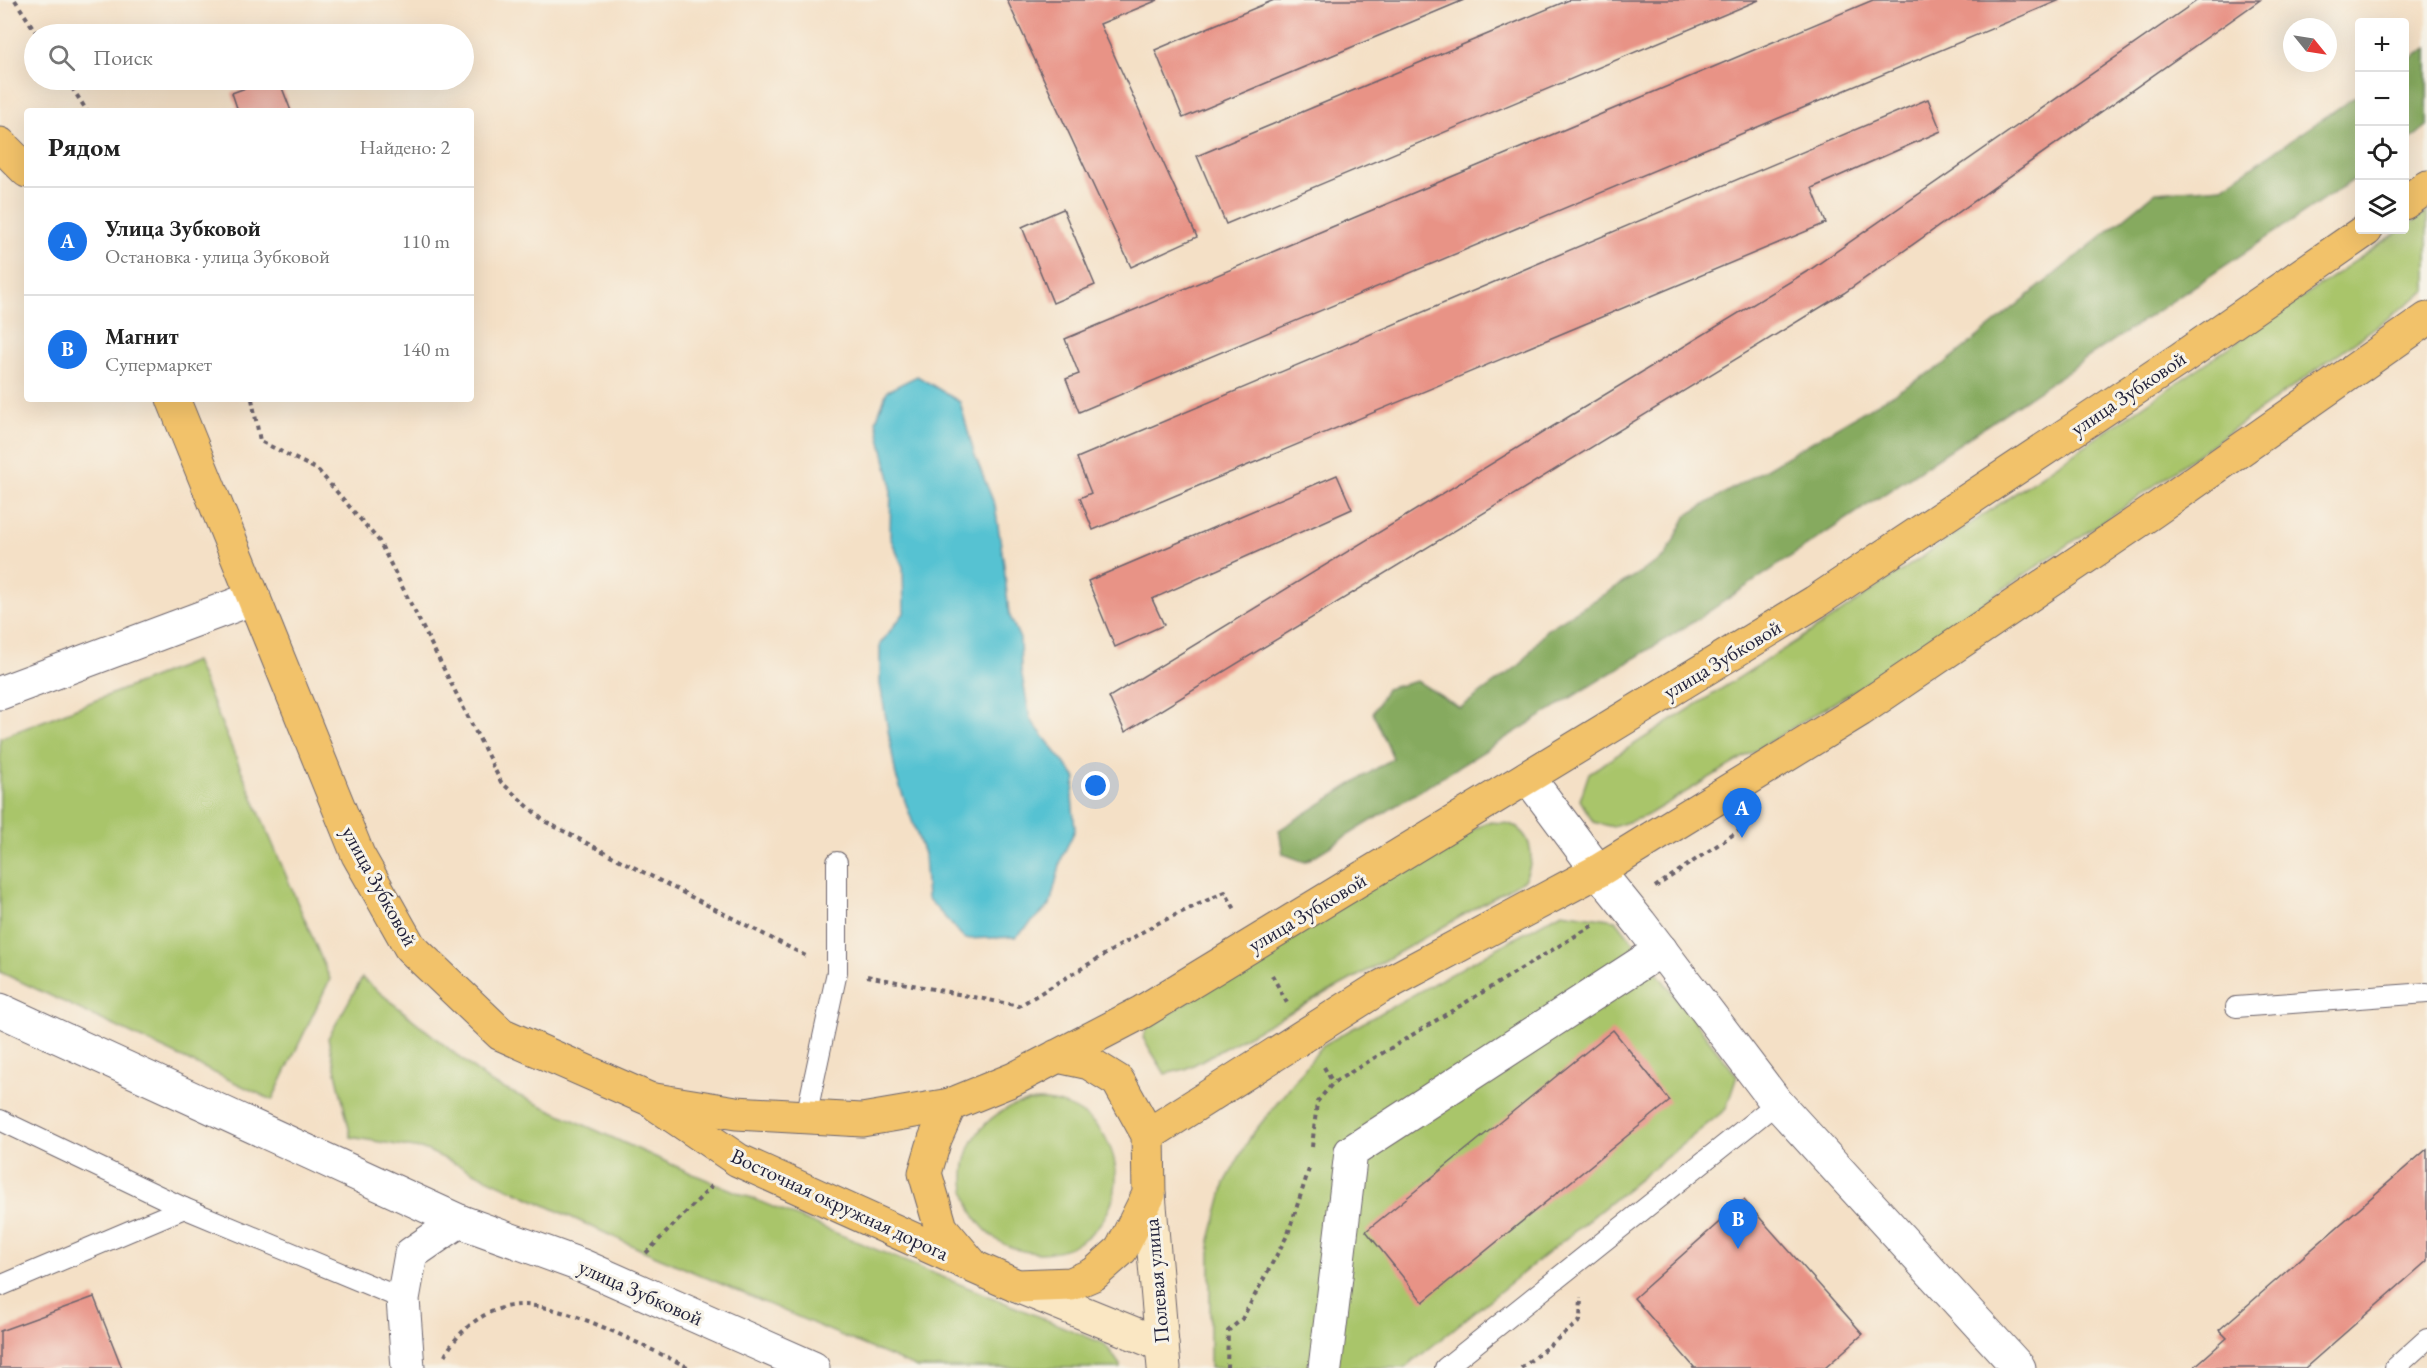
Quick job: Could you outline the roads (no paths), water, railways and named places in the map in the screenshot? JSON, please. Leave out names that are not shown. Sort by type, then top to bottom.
[{"type":"main road","points":[[0,144],[24,168]]},
{"type":"main road","points":[[2409,200],[2427,187]]},
{"type":"main road","name":"улица Зубковой","points":[[254,598],[358,855],[410,947],[501,1034],[648,1099],[736,1113],[862,1120],[950,1105],[1014,1079],[1142,1012],[1815,602],[2180,359],[2360,234]]},
{"type":"main road","points":[[1148,1135],[1379,988],[1598,871],[1860,710],[2152,512],[2427,319]]},
{"type":"main road","points":[[174,402],[254,598]]},
{"type":"main road","points":[[1017,1286],[1071,1284],[1094,1274],[1121,1250],[1149,1194],[1148,1135],[1118,1081],[1089,1063],[1057,1056]]},
{"type":"main road","name":"Восточная окружная дорога","points":[[648,1099],[738,1160],[974,1267]]},
{"type":"main road","points":[[950,1105],[935,1139],[925,1173],[941,1228],[974,1267],[1163,1356]]},
{"type":"main road","name":"Полевая улица","points":[[1149,1194],[1163,1356]]},
{"type":"street","points":[[0,693],[254,598]]},
{"type":"street","points":[[1528,777],[1777,1102],[2019,1368]]},
{"type":"street","points":[[1325,1368],[1351,1152],[1661,950]]},
{"type":"street","name":"улица Зубковой","points":[[0,1011],[459,1221],[583,1266],[813,1368]]},
{"type":"street","points":[[408,1368],[403,1299],[411,1254],[459,1221]]},
{"type":"lane","points":[[806,1117],[837,972],[837,862]]},
{"type":"lane","points":[[2236,1007],[2427,993]]},
{"type":"lane","points":[[1445,1368],[1777,1102]]},
{"type":"lane","points":[[0,1120],[184,1208],[403,1299]]},
{"type":"lane","points":[[0,1286],[184,1208]]},
{"type":"lane","points":[[2394,1368],[2427,1339]]},
{"type":"water","points":[[917,376],[960,402],[974,453],[995,506],[1009,614],[1020,639],[1021,670],[1030,719],[1076,778],[1072,797],[1075,830],[1062,857],[1050,905],[1016,937],[965,939],[927,898],[924,854],[896,776],[880,684],[880,644],[904,613],[903,567],[890,537],[891,483],[876,421],[887,391]]},
{"type":"place","name":"Улица Зубковой","points":[[1742,838]]},
{"type":"place","name":"Магнит","points":[[1738,1249]]}]
